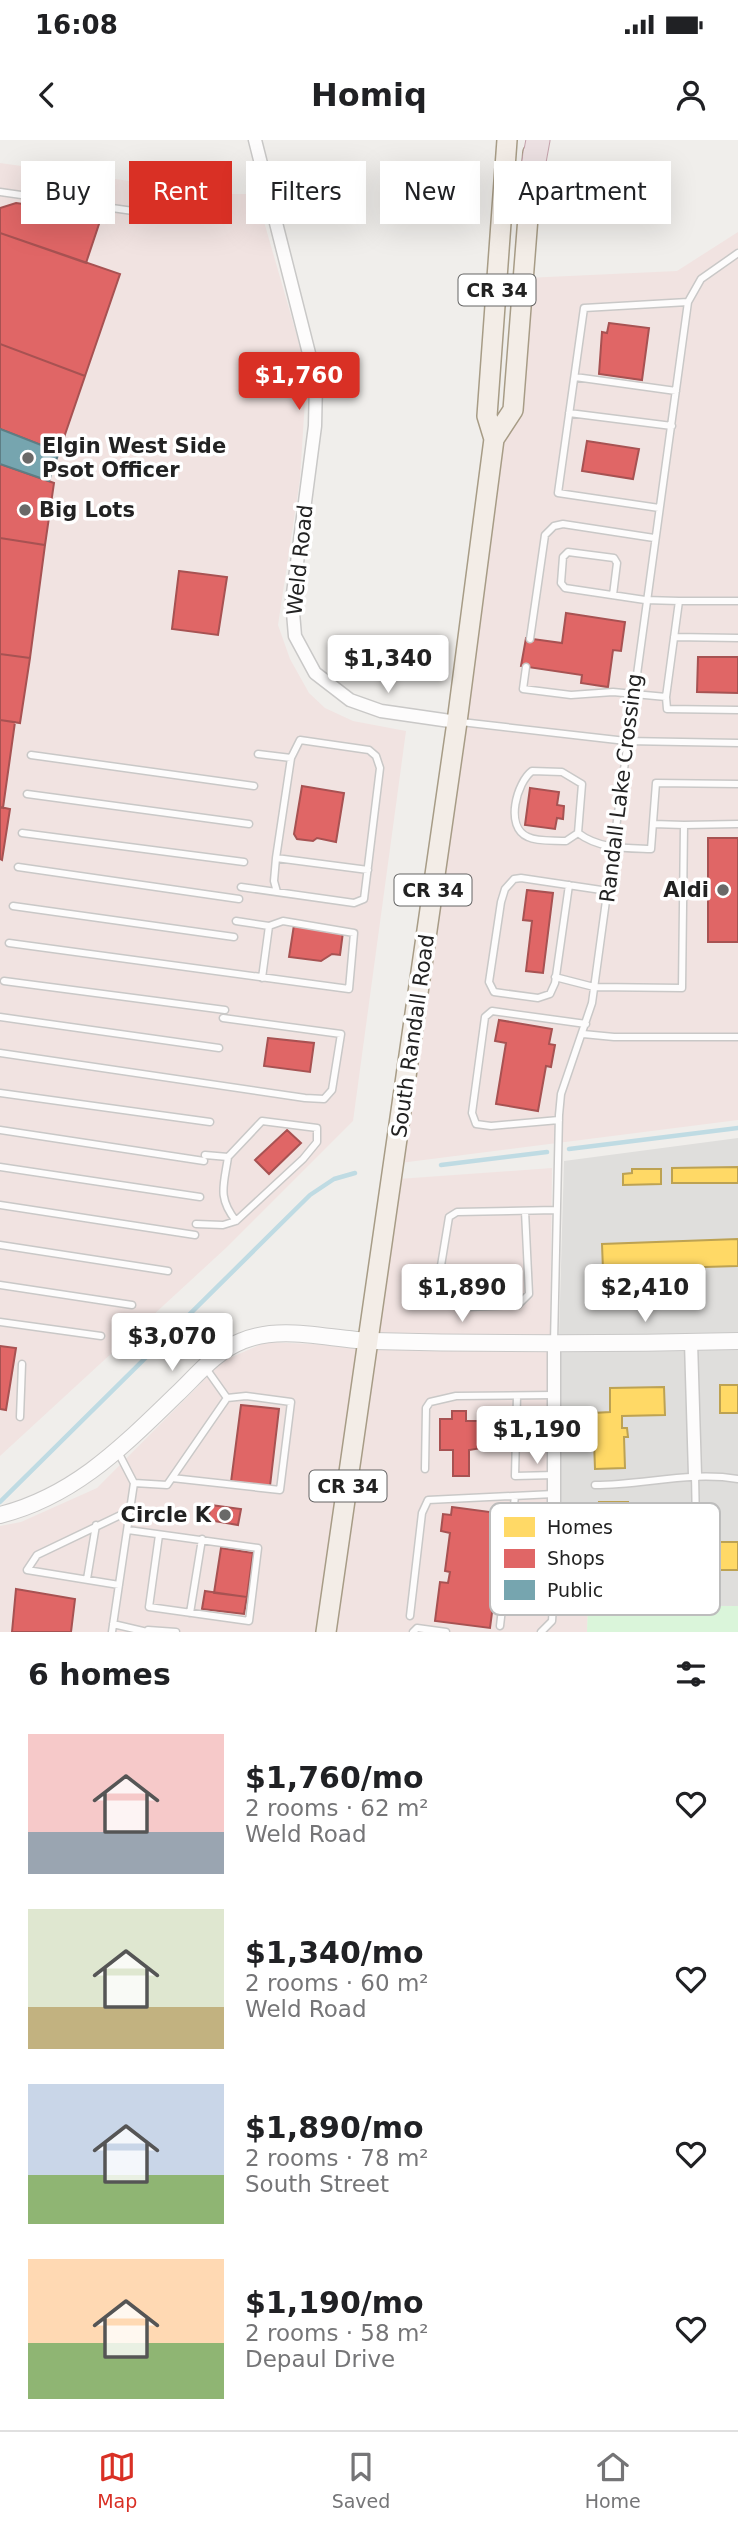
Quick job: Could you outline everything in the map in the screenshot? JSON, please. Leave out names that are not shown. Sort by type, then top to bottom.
[{"type":"highway","points":[[534,161],[536,140]]},
{"type":"main road","points":[[495,140],[499,161]]},
{"type":"main road","name":"South Randall Road","points":[[506,161],[507,140]]},
{"type":"main road","name":"South Randall Road","points":[[327,1632],[457,722],[494,439],[487,416],[503,224]]},
{"type":"main road","name":"South Randall Road","points":[[494,439],[513,410],[517,324],[527,224]]},
{"type":"street","name":"Weld Road","points":[[255,140],[316,381],[315,426],[292,601],[295,636],[315,673],[350,700],[382,711],[457,722]]},
{"type":"street","points":[[0,1515],[53,1496],[80,1482],[118,1452],[205,1367],[241,1341],[269,1334],[369,1341],[554,1344],[738,1341]]},
{"type":"street","points":[[691,1342],[695,1475]]},
{"type":"street","points":[[554,1344],[554,1503]]},
{"type":"lane","points":[[0,192],[129,210]]},
{"type":"lane","name":"Randall Lake Crossing","points":[[554,1344],[561,1094],[583,1034],[594,987],[688,302],[701,278],[738,253]]},
{"type":"lane","points":[[659,508],[558,493],[569,413],[584,308],[688,302]]},
{"type":"lane","points":[[575,377],[676,391]]},
{"type":"lane","points":[[569,413],[672,426]]},
{"type":"lane","points":[[530,639],[545,535],[554,526],[563,524],[654,538]]},
{"type":"lane","points":[[613,595],[617,563],[614,558],[568,552],[564,557],[561,583],[565,588],[645,600],[738,601]]},
{"type":"lane","points":[[679,601],[666,697],[667,709],[738,710]]},
{"type":"lane","points":[[674,637],[738,638]]},
{"type":"lane","points":[[526,667],[523,689],[571,695],[613,692],[666,697]]},
{"type":"lane","name":"Weld Road","points":[[457,722],[626,741],[738,743]]},
{"type":"lane","points":[[241,887],[354,903],[364,899],[380,768],[376,755],[369,750],[300,740],[291,758],[276,858],[274,881],[277,892]]},
{"type":"lane","points":[[258,754],[291,758]]},
{"type":"lane","points":[[32,755],[254,786]]},
{"type":"lane","points":[[533,771],[562,772],[582,784],[578,833],[566,841],[529,838],[519,831],[515,820],[522,779],[533,771]]},
{"type":"lane","points":[[578,833],[587,840],[614,847],[651,849],[656,783],[738,784]]},
{"type":"lane","points":[[27,794],[249,824]]},
{"type":"lane","points":[[653,824],[738,824]]},
{"type":"lane","points":[[555,977],[594,987],[682,988],[684,825]]},
{"type":"lane","points":[[22,833],[244,862]]},
{"type":"lane","points":[[276,858],[368,870]]},
{"type":"lane","points":[[18,867],[239,899]]},
{"type":"lane","points":[[569,885],[550,994],[538,998],[494,992],[489,982],[501,902],[505,889],[514,878],[569,885],[608,891]]},
{"type":"lane","points":[[13,906],[234,937]]},
{"type":"lane","points":[[9,943],[349,989],[354,933],[283,921],[269,926],[236,921]]},
{"type":"lane","points":[[262,978],[269,926]]},
{"type":"lane","points":[[0,1053],[324,1099],[332,1090],[341,1034],[4,981]]},
{"type":"lane","points":[[559,1120],[491,1126],[475,1124],[472,1113],[485,1017],[492,1011],[518,1012],[586,1024]]},
{"type":"lane","points":[[0,1017],[219,1048]]},
{"type":"lane","points":[[583,1034],[614,1037],[738,1037]]},
{"type":"lane","points":[[0,1093],[210,1122]]},
{"type":"lane","points":[[196,1224],[223,1225],[236,1221],[303,1159],[317,1142],[317,1128],[262,1121],[228,1157],[222,1197],[224,1205],[236,1221]]},
{"type":"lane","points":[[0,1130],[205,1158],[228,1157]]},
{"type":"lane","points":[[0,1167],[200,1197]]},
{"type":"lane","points":[[0,1205],[195,1235]]},
{"type":"lane","points":[[525,1211],[528,1294],[518,1305],[467,1307],[447,1301],[438,1284],[445,1223],[449,1217],[457,1212],[556,1210]]},
{"type":"lane","points":[[0,1245],[167,1270]]},
{"type":"lane","points":[[0,1285],[132,1305]]},
{"type":"lane","points":[[0,1322],[101,1336]]},
{"type":"lane","points":[[20,1417],[22,1364]]},
{"type":"lane","points":[[205,1367],[227,1398]]},
{"type":"lane","points":[[425,1469],[426,1408],[430,1402],[444,1397],[554,1395]]},
{"type":"lane","points":[[134,1483],[167,1485],[227,1398],[246,1396],[291,1402],[280,1490],[172,1478]]},
{"type":"lane","points":[[517,1396],[515,1476],[554,1475]]},
{"type":"lane","points":[[112,1632],[134,1483],[118,1452]]},
{"type":"lane","points":[[695,1475],[696,1503]]},
{"type":"lane","points":[[595,1485],[639,1484],[695,1475],[738,1479]]},
{"type":"lane","points":[[410,1616],[422,1513],[428,1500],[554,1494]]},
{"type":"lane","points":[[514,1503],[515,1496]]},
{"type":"lane","points":[[119,1586],[27,1570],[37,1555],[131,1510]]},
{"type":"lane","points":[[87,1579],[96,1525]]},
{"type":"lane","points":[[128,1530],[258,1548],[248,1620],[149,1606],[159,1535]]},
{"type":"lane","points":[[190,1613],[202,1539]]},
{"type":"lane","points":[[500,1626],[501,1615]]},
{"type":"lane","points":[[541,1632],[552,1620],[552,1615]]},
{"type":"lane","points":[[113,1624],[148,1631],[176,1632]]},
{"type":"lane","points":[[413,1632],[417,1628],[446,1632]]},
{"type":"shaded area","points":[[0,163],[21,166],[21,224],[115,224],[115,179],[129,181],[129,224],[232,224],[232,194],[246,194],[246,224],[265,224],[301,350],[305,400],[300,479],[278,625],[290,659],[309,693],[325,708],[353,721],[406,731],[353,1121],[227,1247],[0,1456]]},
{"type":"shaded area","points":[[738,232],[738,1120],[400,1163],[526,278],[677,271]]},
{"type":"shaded area","points":[[738,1138],[738,1335],[559,1337],[564,1161]]},
{"type":"shaded area","points":[[552,1168],[550,1339],[375,1338],[398,1179]]},
{"type":"shaded area","points":[[266,1342],[358,1346],[319,1632],[0,1632],[0,1526],[21,1522],[97,1488],[223,1361]]},
{"type":"shaded area","points":[[738,1346],[738,1606],[720,1606],[720,1503],[559,1503],[558,1348]]},
{"type":"shaded area","points":[[373,1347],[549,1348],[556,1503],[490,1503],[490,1615],[588,1615],[587,1632],[334,1632]]},
{"type":"green space","points":[[720,1606],[738,1606],[738,1632],[587,1632],[588,1615],[720,1615]]},
{"type":"building: Homes","points":[[738,1167],[738,1183],[672,1183],[672,1168]]},
{"type":"building: Homes","points":[[632,1169],[661,1169],[661,1184],[623,1185],[623,1174],[632,1173]]},
{"type":"building: Homes","points":[[738,1239],[738,1266],[603,1270],[602,1244]]},
{"type":"building: Homes","points":[[720,1385],[738,1385],[738,1413],[720,1413]]},
{"type":"building: Homes","points":[[664,1387],[665,1415],[622,1416],[622,1428],[627,1428],[628,1437],[624,1437],[625,1468],[595,1469],[593,1413],[610,1412],[610,1388]]},
{"type":"building: Homes","points":[[720,1542],[738,1542],[738,1570],[720,1570]]},
{"type":"building: Shops","points":[[21,204],[21,224],[99,224],[86,263],[0,233],[0,208]]},
{"type":"building: Shops","points":[[0,233],[120,274],[85,376],[0,344]]},
{"type":"building: Shops","points":[[609,323],[649,328],[642,380],[599,374],[602,332],[607,333]]},
{"type":"building: Shops","points":[[0,344],[85,376],[59,452],[0,429]]},
{"type":"building: Shops","points":[[587,441],[639,449],[633,479],[582,471]]},
{"type":"building: Shops","name":"Big Lots","points":[[0,464],[54,483],[45,545],[0,538]]},
{"type":"building: Shops","points":[[0,538],[45,545],[30,658],[0,654]]},
{"type":"building: Shops","points":[[179,571],[227,577],[218,635],[172,629]]},
{"type":"building: Shops","points":[[566,613],[625,622],[621,651],[613,650],[608,687],[581,683],[582,675],[521,666],[526,638],[562,643]]},
{"type":"building: Shops","points":[[0,654],[30,658],[20,723],[0,720]]},
{"type":"building: Shops","points":[[698,657],[738,657],[738,693],[697,692]]},
{"type":"building: Shops","points":[[0,720],[15,722],[3,808],[0,807]]},
{"type":"building: Shops","points":[[302,786],[344,793],[336,842],[317,838],[313,841],[297,839],[294,834]]},
{"type":"building: Shops","points":[[530,788],[559,792],[557,805],[564,806],[563,819],[557,818],[555,829],[525,825]]},
{"type":"building: Shops","points":[[0,807],[10,809],[2,860],[0,859]]},
{"type":"building: Shops","name":"Aldi","points":[[708,838],[738,838],[738,942],[708,942]]},
{"type":"building: Shops","points":[[527,890],[553,893],[543,973],[526,971],[532,921],[523,920]]},
{"type":"building: Shops","points":[[294,925],[343,932],[340,955],[332,954],[321,961],[289,957]]},
{"type":"building: Shops","points":[[499,1020],[552,1029],[549,1044],[555,1045],[551,1067],[546,1066],[538,1111],[496,1104],[506,1043],[495,1041]]},
{"type":"building: Shops","points":[[268,1038],[314,1043],[310,1072],[264,1066]]},
{"type":"building: Shops","points":[[287,1130],[301,1143],[269,1174],[255,1160]]},
{"type":"building: Shops","points":[[483,1269],[505,1269],[505,1291],[459,1293],[459,1274],[483,1273]]},
{"type":"building: Shops","points":[[0,1346],[16,1348],[6,1410],[0,1409]]},
{"type":"building: Shops","points":[[241,1405],[279,1409],[270,1486],[231,1482]]},
{"type":"building: Shops","points":[[452,1411],[466,1411],[466,1421],[494,1421],[494,1446],[469,1450],[469,1476],[453,1476],[453,1450],[440,1450],[440,1419],[452,1419]]},
{"type":"building: Shops","name":"Circle K","points":[[211,1505],[241,1509],[238,1525],[208,1520]]},
{"type":"building: Shops","points":[[452,1507],[490,1512],[490,1628],[435,1621],[440,1582],[448,1583],[450,1572],[445,1571],[450,1533],[441,1531],[443,1514],[451,1515]]},
{"type":"building: Shops","points":[[221,1548],[253,1553],[247,1597],[214,1593]]},
{"type":"building: Shops","points":[[16,1589],[75,1599],[71,1632],[12,1632]]},
{"type":"building: Shops","points":[[205,1591],[247,1597],[244,1614],[202,1609]]},
{"type":"building: Public","name":"Elgin West Side Psot Officer","points":[[0,429],[59,452],[49,481],[0,464]]},
{"type":"waterway","points":[[569,1149],[738,1128]]},
{"type":"waterway","points":[[441,1165],[547,1152]]},
{"type":"waterway","points":[[0,1502],[310,1195],[334,1179],[355,1173]]},
{"type":"place","name":"Elgin West Side Psot Officer","points":[[28,458]]},
{"type":"place","name":"Big Lots","points":[[25,510]]},
{"type":"place","name":"Aldi","points":[[723,890]]},
{"type":"place","name":"Circle K","points":[[225,1515]]}]
